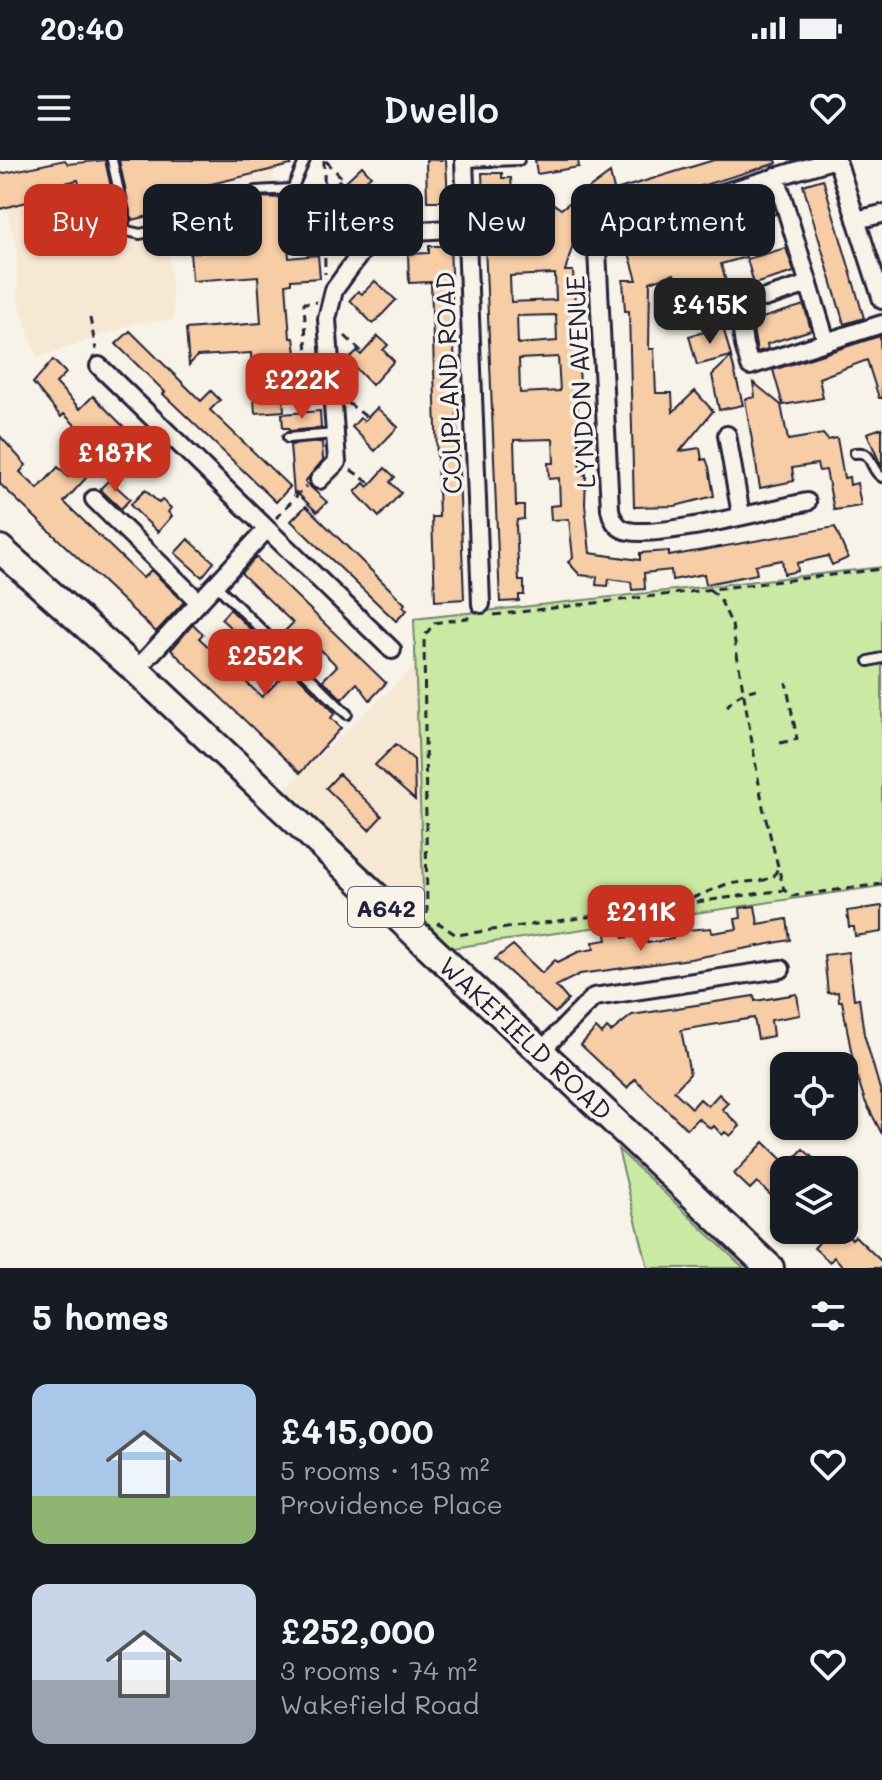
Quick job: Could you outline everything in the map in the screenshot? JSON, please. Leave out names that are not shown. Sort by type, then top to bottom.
[{"type":"main road","name":"WAKEFIELD ROAD","points":[[0,549],[431,932],[540,1052],[770,1268]]},
{"type":"street","name":"LYNDON AVENUE","points":[[807,502],[653,531],[626,531],[614,522],[610,509],[597,250],[602,236],[614,226],[835,160]]},
{"type":"street","points":[[835,160],[882,300]]},
{"type":"street","name":"COUPLAND ROAD","points":[[464,161],[465,184]]},
{"type":"street","points":[[776,176],[826,341]]},
{"type":"street","points":[[856,220],[882,214]]},
{"type":"street","points":[[319,480],[337,462],[327,302],[375,237],[391,232],[439,229]]},
{"type":"street","name":"COUPLAND ROAD","points":[[467,256],[481,612]]},
{"type":"street","points":[[765,298],[809,284]]},
{"type":"street","points":[[736,291],[750,366],[882,324]]},
{"type":"street","points":[[99,366],[392,650]]},
{"type":"street","points":[[727,435],[741,515]]},
{"type":"street","points":[[94,499],[199,602]]},
{"type":"street","points":[[136,670],[266,530]]},
{"type":"street","points":[[540,1052],[594,997],[781,969]]},
{"type":"lane","points":[[112,160],[117,184]]},
{"type":"lane","points":[[262,191],[292,189],[305,160]]},
{"type":"lane","points":[[464,161],[519,160]]},
{"type":"lane","points":[[288,438],[335,434]]},
{"type":"lane","points":[[855,453],[863,452],[870,457],[875,472],[882,477]]},
{"type":"lane","points":[[215,584],[347,714]]},
{"type":"lane","points":[[869,661],[882,658]]},
{"type":"path","points":[[325,160],[345,181]]},
{"type":"path","points":[[325,160],[325,184]]},
{"type":"path","points":[[309,390],[304,303],[327,302],[326,256]]},
{"type":"path","points":[[90,318],[99,366]]},
{"type":"path","points":[[328,332],[340,331],[363,353]]},
{"type":"path","points":[[282,391],[309,390],[332,395],[368,418]]},
{"type":"path","points":[[337,462],[371,484]]},
{"type":"path","points":[[266,530],[312,480],[319,480]]},
{"type":"path","points":[[784,890],[456,935],[431,932],[425,913],[424,637],[434,623],[481,612],[710,590],[882,569]]},
{"type":"path","points":[[710,590],[728,610],[763,807],[784,890],[792,896],[882,884]]},
{"type":"path","points":[[780,743],[797,739],[786,682]]},
{"type":"path","points":[[727,707],[732,699],[744,692],[761,688]]},
{"type":"path","points":[[675,905],[727,884],[765,880],[774,876],[778,868]]},
{"type":"shaded area","points":[[65,160],[69,164],[83,160],[275,160],[274,183],[143,184],[143,256],[169,256],[174,320],[140,322],[37,358],[18,300],[17,249],[7,210],[0,211],[0,174]]},
{"type":"shaded area","points":[[416,665],[424,920],[284,790]]},
{"type":"green space","points":[[882,567],[882,886],[452,948],[424,920],[414,619]]},
{"type":"green space","points":[[618,1149],[744,1268],[648,1268]]},
{"type":"building","points":[[65,160],[68,164],[105,160],[110,184],[79,184],[78,180],[60,184],[24,184],[24,203],[0,209],[0,174]]},
{"type":"building","points":[[119,160],[291,160],[291,165],[211,184],[143,184],[143,217],[132,220],[127,184],[124,184]]},
{"type":"building","points":[[426,160],[446,160],[447,184],[439,184],[439,201],[427,201]]},
{"type":"building","points":[[535,160],[578,160],[579,167],[537,174]]},
{"type":"building","points":[[714,160],[776,160],[777,163],[708,184],[635,184]]},
{"type":"building","points":[[362,166],[371,176],[365,181],[368,184],[343,184]]},
{"type":"building","points":[[482,173],[502,173],[502,178],[511,178],[511,184],[482,184]]},
{"type":"building","points":[[610,173],[613,184],[595,184]]},
{"type":"building","points":[[823,179],[864,318],[844,324],[803,185]]},
{"type":"building","points":[[262,197],[278,198],[278,256],[318,256],[320,278],[291,280],[286,284],[290,338],[294,338],[296,353],[280,354],[284,411],[255,413],[251,353],[197,356],[189,365],[186,329],[261,323],[258,276],[192,281],[190,256],[262,256]]},
{"type":"building","points":[[571,202],[571,251],[565,271],[573,271],[580,384],[577,384],[580,475],[586,474],[585,504],[590,553],[640,560],[640,553],[669,551],[669,556],[835,527],[848,558],[832,565],[828,556],[797,563],[798,571],[784,574],[782,560],[755,565],[757,574],[706,584],[704,574],[672,580],[671,570],[644,573],[645,589],[632,590],[631,582],[609,579],[608,586],[596,585],[597,577],[580,575],[568,562],[573,558],[569,519],[551,520],[550,506],[560,505],[559,478],[549,479],[548,463],[554,463],[553,439],[514,440],[516,506],[524,506],[524,519],[517,520],[516,526],[519,581],[524,581],[524,595],[519,595],[519,601],[500,602],[485,256],[555,256],[555,205],[561,209]],"holes":[[[555,274],[556,300],[511,302],[510,276]],[[556,315],[557,341],[518,344],[517,316]],[[558,357],[560,391],[520,393],[519,359]]]},
{"type":"building","points":[[429,246],[439,246],[439,256],[450,256],[464,599],[435,601],[432,517],[439,517],[431,282],[409,283],[408,256],[429,253]]},
{"type":"building","points":[[786,248],[794,272],[754,284],[747,259],[775,256],[775,251]]},
{"type":"building","points":[[630,256],[746,256],[721,264],[727,285],[725,293],[694,305],[686,281],[677,284],[674,274],[650,282],[649,349],[654,349],[656,393],[672,393],[673,412],[695,391],[713,411],[680,451],[700,448],[702,460],[706,459],[709,467],[714,496],[675,506],[634,507],[629,311],[625,311],[623,280],[637,280]]},
{"type":"building","points":[[375,281],[396,300],[373,324],[350,300],[358,291],[362,294]]},
{"type":"building","points":[[754,287],[759,319],[804,305],[811,330],[767,344],[768,349],[757,352],[746,288]]},
{"type":"building","points":[[723,327],[731,356],[697,365],[689,336]]},
{"type":"building","points":[[130,331],[201,401],[211,391],[220,400],[210,410],[290,487],[276,502],[163,394],[165,392],[116,344]]},
{"type":"building","points":[[378,336],[388,345],[383,350],[394,361],[372,385],[348,360],[357,351],[361,355]]},
{"type":"building","points":[[880,336],[882,398],[879,398],[867,360],[819,378],[823,398],[783,405],[773,370]]},
{"type":"building","points":[[731,357],[743,405],[719,410],[712,375]]},
{"type":"building","points":[[53,360],[66,373],[56,383],[80,409],[93,396],[141,444],[123,463],[91,433],[87,437],[64,414],[61,417],[33,383]]},
{"type":"building","points":[[753,382],[781,405],[788,440],[823,434],[828,440],[837,438],[844,478],[849,477],[850,485],[857,483],[861,506],[834,510],[826,470],[819,471],[817,464],[792,468],[794,481],[760,488],[745,399],[755,397]]},
{"type":"building","points":[[377,408],[398,427],[375,451],[352,427],[360,418],[364,421]]},
{"type":"building","points":[[320,411],[321,428],[289,431],[289,428],[283,428],[282,414]]},
{"type":"building","points":[[882,428],[882,468],[867,433]]},
{"type":"building","points":[[0,436],[26,465],[20,472],[38,489],[58,467],[68,477],[76,468],[86,478],[64,502],[143,578],[151,570],[184,602],[156,632],[0,484]]},
{"type":"building","points":[[322,442],[323,460],[305,482],[327,502],[317,512],[296,492],[294,494],[290,445]]},
{"type":"building","points":[[385,468],[395,477],[390,482],[401,493],[379,517],[355,492],[364,483],[368,487]]},
{"type":"building","points":[[109,480],[130,499],[121,509],[100,489]]},
{"type":"building","points":[[145,490],[159,503],[162,500],[171,508],[168,512],[172,516],[158,532],[130,505]]},
{"type":"building","points":[[306,506],[405,604],[403,607],[407,610],[396,621],[291,521]]},
{"type":"building","points":[[188,539],[214,562],[202,577],[175,553]]},
{"type":"building","points":[[256,557],[386,683],[370,700],[357,683],[342,699],[323,680],[337,666],[317,646],[303,661],[279,637],[293,623],[241,573]]},
{"type":"building","points":[[230,609],[335,713],[331,718],[341,728],[300,773],[171,650],[193,624],[203,634],[199,638],[262,697],[280,679],[275,674],[278,670],[221,619]]},
{"type":"building","points":[[396,744],[414,760],[415,800],[375,765]]},
{"type":"building","points":[[339,774],[382,816],[369,830],[326,788]]},
{"type":"building","points":[[755,906],[758,924],[787,919],[790,940],[690,959],[580,974],[556,986],[568,1000],[555,1013],[495,959],[513,945],[542,973],[555,960],[558,962],[578,952],[594,949],[593,942],[607,940],[605,928],[621,925],[623,938],[645,935],[647,943],[673,939],[670,920],[685,918],[687,930],[711,928],[712,933],[737,929],[735,919],[741,918],[740,908]]},
{"type":"building","points":[[882,906],[882,932],[855,936],[854,927],[849,927],[847,911]]},
{"type":"building","points":[[848,952],[854,999],[859,998],[864,1034],[882,1096],[882,1134],[858,1079],[858,1052],[851,1052],[842,1001],[839,1001],[838,992],[828,993],[824,955]]},
{"type":"building","points":[[797,994],[800,1015],[771,1020],[773,1036],[758,1039],[754,1018],[681,1030],[690,1074],[674,1091],[692,1108],[700,1099],[708,1106],[719,1094],[728,1103],[722,1109],[740,1126],[730,1136],[725,1132],[722,1135],[714,1126],[711,1129],[698,1118],[687,1129],[635,1079],[627,1088],[581,1045],[596,1028],[602,1034],[607,1028],[611,1032],[632,1015],[754,996],[755,1001]]},
{"type":"building","points":[[764,1142],[778,1156],[770,1156],[770,1195],[757,1182],[750,1189],[734,1174]]},
{"type":"building","points":[[803,1149],[811,1156],[797,1156]]},
{"type":"building","points":[[858,1239],[882,1262],[882,1268],[845,1268],[834,1257],[830,1262],[814,1248],[818,1244],[858,1244]]}]
